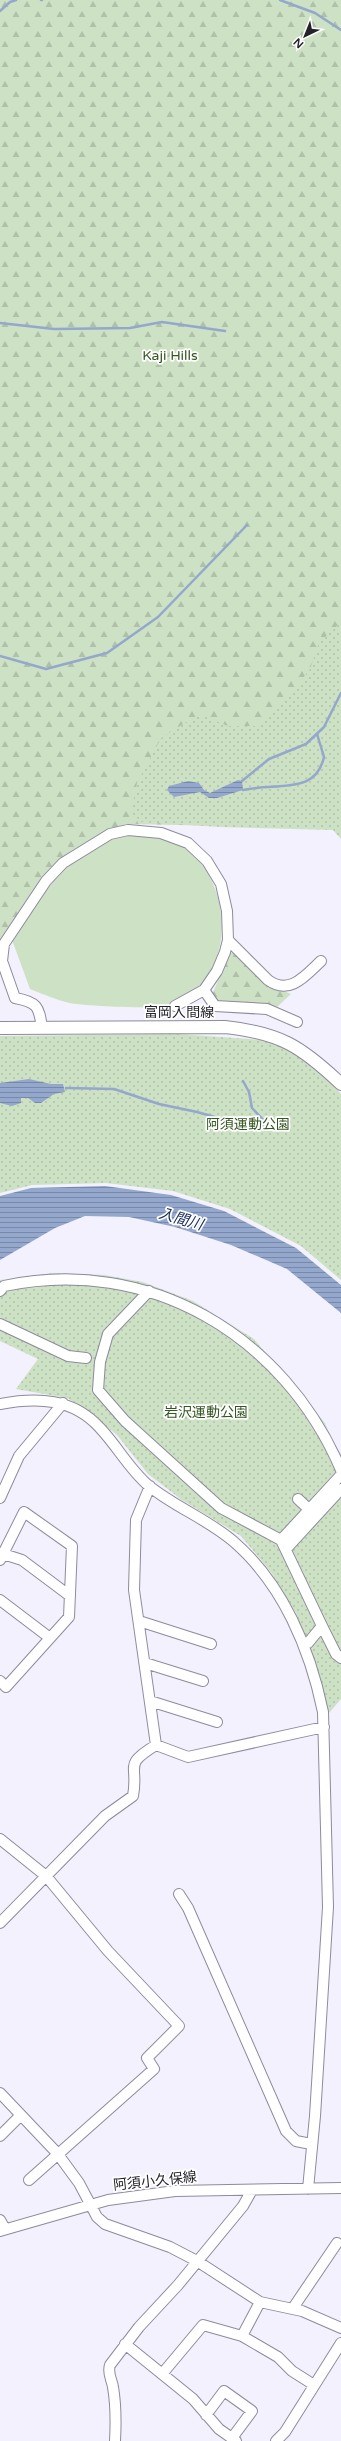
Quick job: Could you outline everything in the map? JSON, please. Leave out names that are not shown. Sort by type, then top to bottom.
[{"type":"main road","name":"富岡入間線","points":[[0,1028],[225,1027],[259,1031],[287,1041],[308,1055],[341,1084]]},
{"type":"street","points":[[42,1028],[39,1010],[31,1002],[15,998],[2,961],[2,948],[46,881],[63,864],[110,834],[128,830],[161,832],[188,843],[216,873],[221,884],[227,910],[228,940],[217,971],[204,990],[175,1006]]},
{"type":"street","points":[[228,940],[268,980],[277,984],[290,986],[296,984],[321,961]]},
{"type":"street","points":[[204,990],[215,1006],[267,1009],[297,1022]]},
{"type":"street","points":[[0,1291],[4,1286],[24,1282],[75,1278],[117,1283],[148,1291],[179,1304],[214,1322],[247,1343],[282,1376],[323,1433],[341,1470]]},
{"type":"street","points":[[148,1291],[108,1334],[94,1360],[98,1390],[125,1421],[221,1508],[284,1545],[336,1654],[341,1658]]},
{"type":"street","points":[[0,1324],[68,1356],[94,1360]]},
{"type":"street","points":[[0,1404],[18,1400],[44,1400],[63,1403],[85,1414],[101,1429],[130,1468],[150,1486],[232,1541],[270,1581],[298,1632],[318,1686],[324,1727],[328,1907],[315,2116],[311,2144],[308,2189]]},
{"type":"street","points":[[0,1498],[19,1456],[63,1403]]},
{"type":"street","points":[[284,1545],[313,1513],[341,1475]]},
{"type":"street","points":[[150,1486],[136,1520],[134,1590],[156,1745]]},
{"type":"street","points":[[313,1513],[341,1489]]},
{"type":"street","points":[[298,1499],[313,1513]]},
{"type":"street","points":[[0,1682],[6,1687],[69,1617],[70,1596],[72,1546],[24,1512],[1,1556],[22,1560],[70,1596]]},
{"type":"street","points":[[0,1600],[50,1638]]},
{"type":"street","points":[[139,1621],[210,1644]]},
{"type":"street","points":[[308,1643],[322,1626]]},
{"type":"street","points":[[145,1663],[203,1681]]},
{"type":"street","points":[[150,1701],[217,1722]]},
{"type":"street","points":[[156,1745],[188,1757],[324,1727]]},
{"type":"street","points":[[0,1923],[105,1816],[133,1796],[135,1786],[133,1764],[137,1756],[156,1745]]},
{"type":"street","points":[[0,1839],[46,1876],[108,1950],[179,2026],[147,2058],[154,2069],[57,2153],[29,2180]]},
{"type":"street","points":[[179,1894],[188,1908],[286,2131],[296,2141],[311,2144]]},
{"type":"street","points":[[0,2093],[20,2116],[57,2153],[79,2183],[97,2217],[105,2224],[170,2247],[197,2261],[260,2302],[293,2308],[341,2328]]},
{"type":"street","points":[[0,2136],[20,2116]]},
{"type":"street","name":"阿須小久保線","points":[[2,2227],[90,2204],[175,2191],[339,2188]]},
{"type":"street","points":[[115,2441],[114,2402],[109,2368],[125,2344],[243,2206],[252,2190]]},
{"type":"street","points":[[293,2308],[337,2243]]},
{"type":"street","points":[[242,2336],[260,2302]]},
{"type":"street","points":[[162,2374],[203,2325],[242,2336],[278,2357],[292,2371],[314,2385]]},
{"type":"street","points":[[276,2441],[285,2432],[341,2343]]},
{"type":"street","points":[[125,2344],[193,2399],[206,2415],[219,2429],[234,2440],[252,2411],[224,2391],[206,2415]]},
{"type":"green space","name":"Kaji Hills","points":[[0,0],[341,0],[341,712],[332,828],[126,824],[40,881],[0,940]]},
{"type":"green space","points":[[341,622],[341,839],[333,830],[221,827],[141,822],[131,812],[137,783],[161,738],[199,714],[228,726],[256,726],[286,700],[310,669],[319,643]]},
{"type":"green space","points":[[126,834],[156,835],[182,846],[202,865],[216,890],[222,918],[220,946],[211,972],[193,993],[167,1006],[160,1007],[119,1007],[70,1003],[30,989],[11,937],[66,865],[108,839]]},
{"type":"green space","points":[[230,953],[235,953],[265,983],[291,994],[277,1007],[259,1003],[219,1003],[211,997]]},
{"type":"green space","name":"阿須運動公園","points":[[178,1034],[277,1041],[305,1057],[341,1094],[341,1280],[301,1246],[230,1209],[173,1191],[106,1183],[32,1185],[0,1193],[0,1036]]},
{"type":"green space","name":"岩沢運動公園","points":[[53,1273],[104,1275],[143,1282],[193,1301],[254,1339],[325,1423],[341,1462],[341,1699],[329,1713],[318,1671],[296,1613],[271,1572],[241,1536],[182,1500],[148,1474],[117,1435],[81,1406],[67,1398],[16,1389],[38,1359],[0,1341],[0,1280]]},
{"type":"water","points":[[238,780],[242,781],[243,790],[217,798],[209,798],[200,792],[174,797],[167,790],[169,786],[188,781],[199,783],[204,790],[210,793]]},
{"type":"water","points":[[29,1079],[51,1084],[63,1084],[65,1092],[54,1094],[41,1103],[35,1103],[28,1098],[21,1098],[21,1103],[12,1106],[0,1103],[0,1083]]},
{"type":"water","name":"入間川","points":[[105,1186],[171,1195],[224,1211],[296,1248],[341,1285],[341,1313],[287,1269],[231,1245],[175,1227],[129,1217],[85,1216],[55,1228],[0,1260],[0,1196],[31,1188]]},
{"type":"waterway","points":[[0,11],[10,2],[16,0]]},
{"type":"waterway","points":[[280,0],[315,13],[341,30]]},
{"type":"waterway","points":[[0,323],[54,329],[130,328],[162,322],[225,331]]},
{"type":"waterway","points":[[0,656],[46,669],[107,653],[158,617],[247,525]]},
{"type":"waterway","points":[[242,781],[269,759],[306,744],[324,727],[341,693]]},
{"type":"waterway","points":[[243,790],[294,785],[309,780],[321,767],[324,757],[317,734]]},
{"type":"waterway","points":[[66,1088],[114,1089],[159,1104],[197,1112],[258,1129],[266,1123],[252,1108],[249,1092],[243,1081]]}]
